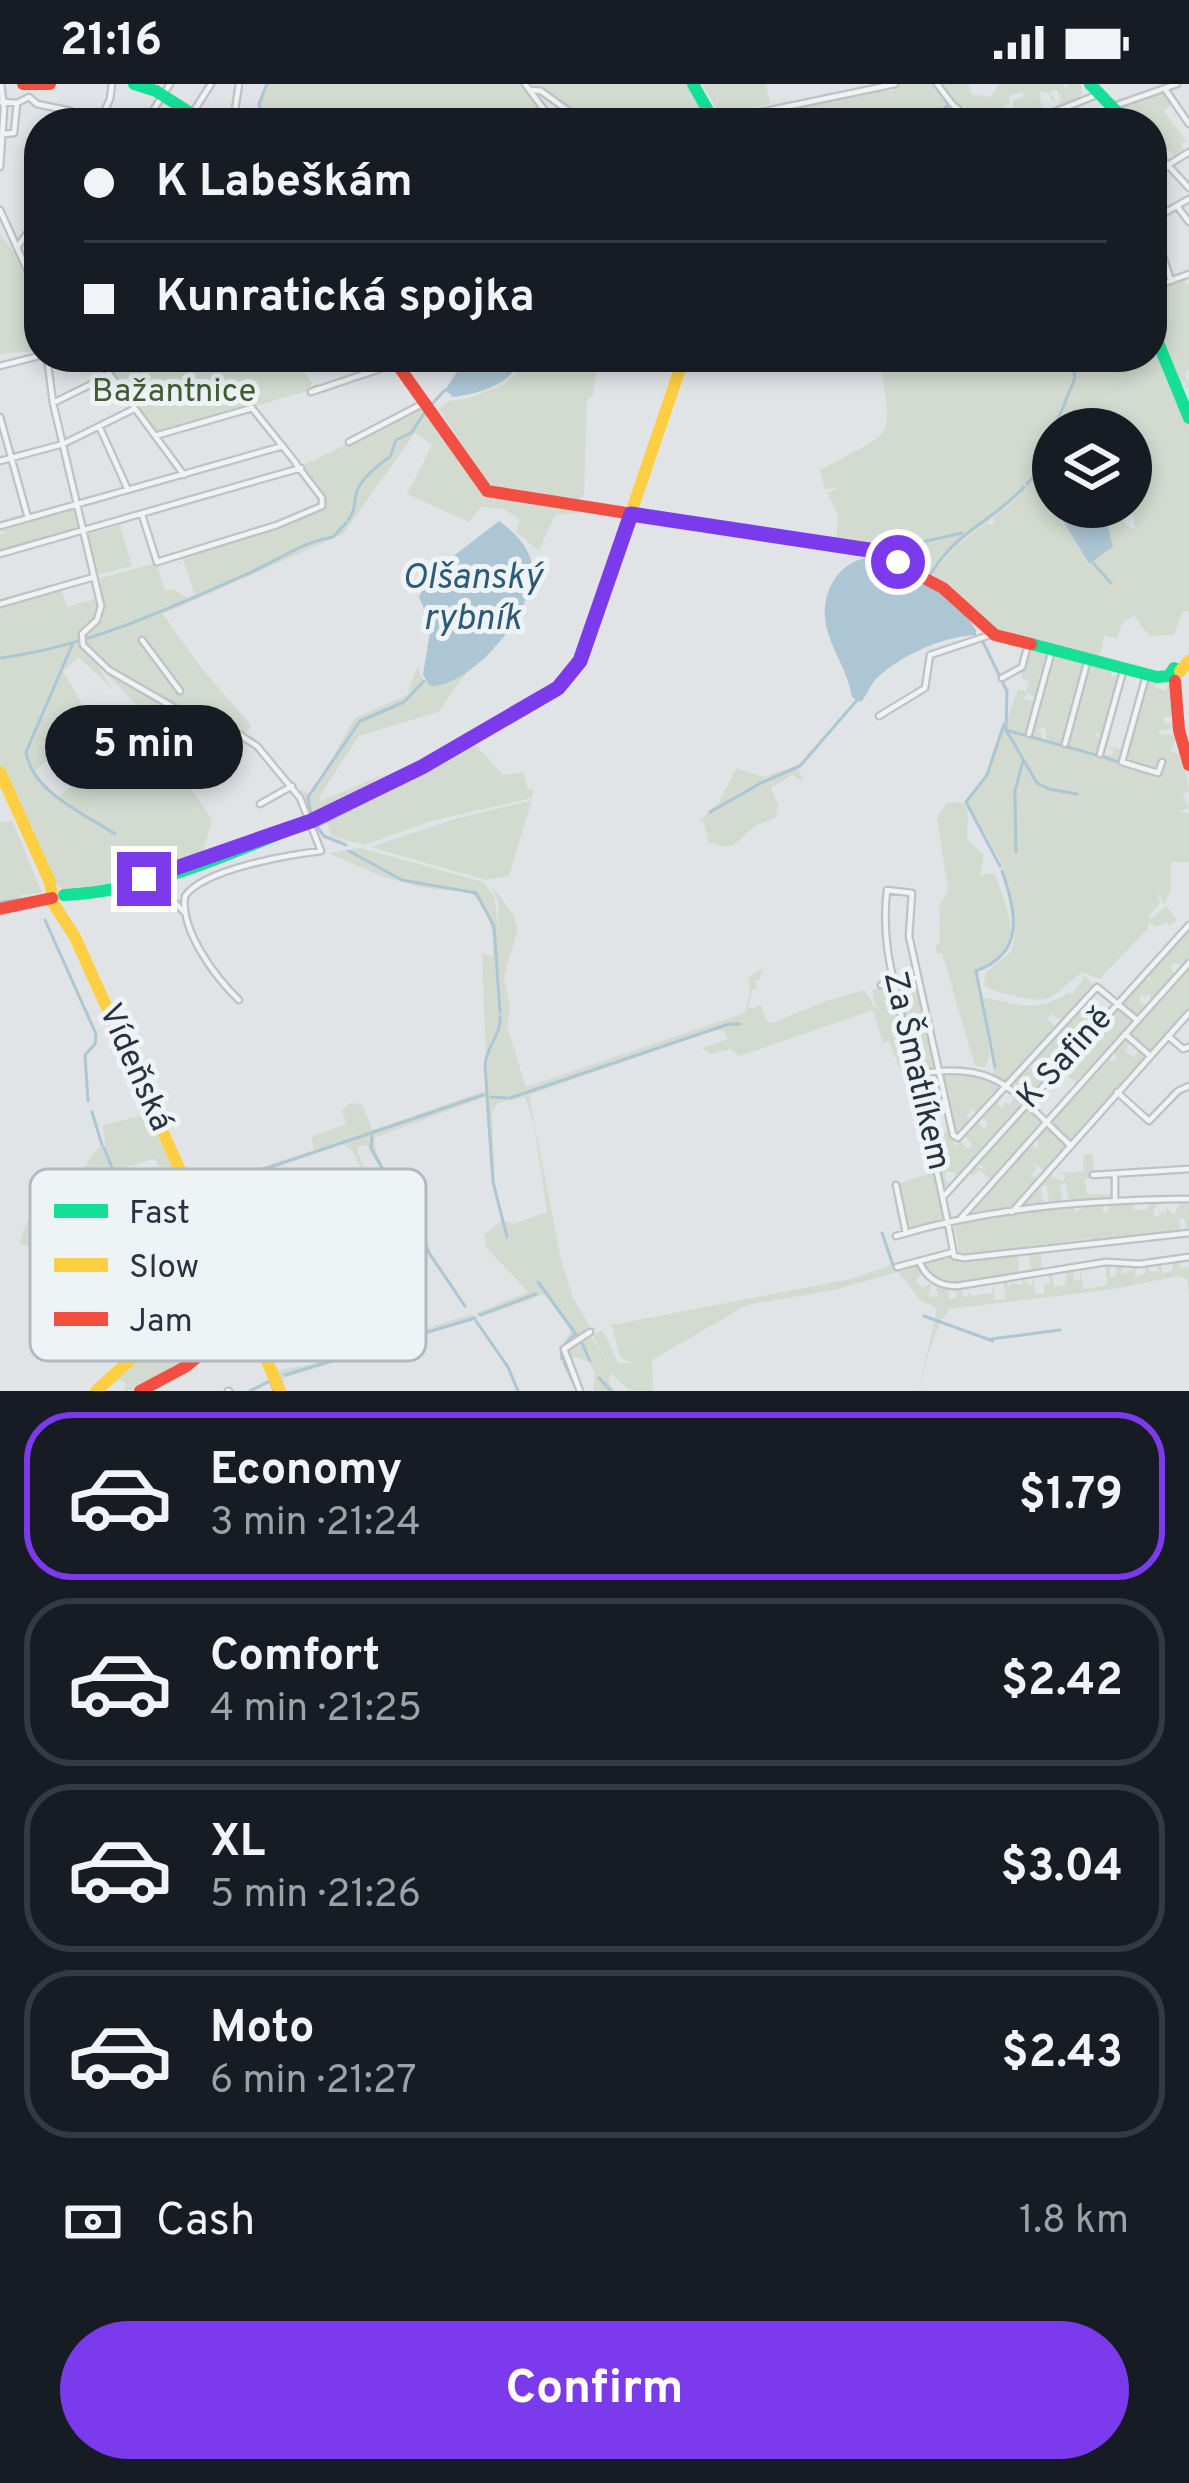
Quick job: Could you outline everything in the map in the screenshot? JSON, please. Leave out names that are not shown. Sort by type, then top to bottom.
[{"type":"main road","points":[[30,89],[50,84]]},
{"type":"main road","points":[[134,84],[166,90]]},
{"type":"main road","points":[[1167,364],[1189,418]]},
{"type":"main road","points":[[402,372],[487,491],[874,552],[944,588],[993,634],[1147,674],[1180,678],[1179,730],[1189,765]]},
{"type":"main road","points":[[0,909],[152,877],[310,821],[422,767],[558,688],[580,661],[679,372]]},
{"type":"main road","name":"Vídeňská","points":[[0,772],[179,1169]]},
{"type":"main road","points":[[75,937],[68,908],[102,890]]},
{"type":"main road","points":[[59,898],[88,896]]},
{"type":"main road","points":[[96,1391],[129,1361]]},
{"type":"main road","points":[[140,1391],[192,1361]]},
{"type":"main road","name":"Vídeňská","points":[[266,1361],[280,1391]]},
{"type":"street","points":[[0,167],[1,84]]},
{"type":"street","points":[[525,84],[544,108]]},
{"type":"street","points":[[777,108],[895,84]]},
{"type":"street","points":[[937,84],[959,108]]},
{"type":"street","points":[[1134,108],[1177,84]]},
{"type":"street","points":[[3,134],[14,133],[17,104],[30,89],[38,104],[56,108]]},
{"type":"street","points":[[1057,108],[1095,89]]},
{"type":"street","points":[[1165,89],[1189,124]]},
{"type":"street","points":[[533,90],[564,108]]},
{"type":"street","points":[[2,102],[17,104]]},
{"type":"street","points":[[1189,152],[1169,166],[1189,188]]},
{"type":"street","points":[[1167,212],[1189,199]]},
{"type":"street","points":[[1177,206],[1189,222]]},
{"type":"street","points":[[0,210],[24,263]]},
{"type":"street","points":[[16,247],[24,237]]},
{"type":"street","points":[[1167,268],[1171,280]]},
{"type":"street","points":[[1167,281],[1189,274]]},
{"type":"street","points":[[47,372],[100,612],[82,638],[102,666],[180,711],[248,739],[292,787],[321,851],[275,857],[198,883],[185,896],[184,912]]},
{"type":"street","points":[[108,372],[184,475]]},
{"type":"street","points":[[319,389],[363,372]]},
{"type":"street","points":[[53,403],[110,375]]},
{"type":"street","points":[[349,442],[426,406]]},
{"type":"street","points":[[141,513],[153,558],[161,562],[320,509],[323,500],[253,408],[155,436]]},
{"type":"street","points":[[0,461],[63,444],[135,409]]},
{"type":"street","points":[[0,417],[28,518]]},
{"type":"street","points":[[99,426],[128,490]]},
{"type":"street","points":[[0,526],[283,446]]},
{"type":"street","points":[[0,554],[297,465]]},
{"type":"street","points":[[0,604],[94,578]]},
{"type":"street","points":[[879,716],[925,688],[930,655],[993,634]]},
{"type":"street","points":[[142,640],[180,691]]},
{"type":"street","points":[[1002,678],[1022,667],[1028,644]]},
{"type":"street","points":[[1029,734],[1052,650]]},
{"type":"street","points":[[1065,744],[1088,659]]},
{"type":"street","points":[[1100,754],[1124,668]]},
{"type":"street","points":[[1147,674],[1122,762],[1158,773],[1162,762]]},
{"type":"street","points":[[260,804],[292,787]]},
{"type":"street","points":[[152,877],[184,912],[215,972],[239,1000]]},
{"type":"street","name":"Za Šmatlíkem","points":[[918,978],[908,928],[912,893],[887,890],[883,935],[945,1195],[953,1252]]},
{"type":"street","name":"K Safině","points":[[945,1195],[1189,925]]},
{"type":"street","points":[[961,1218],[1189,963]]},
{"type":"street","points":[[881,986],[918,978],[953,1135],[958,1138],[1097,987],[1137,1020]]},
{"type":"street","points":[[1012,1211],[1189,1013]]},
{"type":"street","points":[[1125,1034],[1150,1056]]},
{"type":"street","points":[[1168,1036],[1183,1049],[1189,1047]]},
{"type":"street","points":[[914,1075],[972,1069],[1007,1088],[1070,1145]]},
{"type":"street","points":[[1117,1092],[1149,1121],[1178,1090],[1189,1087]]},
{"type":"street","points":[[1094,1175],[1189,1169]]},
{"type":"street","points":[[1115,1174],[1115,1199]]},
{"type":"street","points":[[896,1185],[906,1233]]},
{"type":"street","points":[[896,1236],[950,1220],[1012,1211],[1115,1199],[1189,1199]]},
{"type":"street","points":[[897,1267],[953,1252],[956,1258],[964,1258],[1189,1233]]},
{"type":"street","points":[[919,1261],[936,1282],[958,1286],[1106,1262],[1140,1264],[1189,1257]]},
{"type":"street","points":[[580,1391],[564,1349],[590,1332]]},
{"type":"green space","points":[[267,84],[520,84],[543,108],[261,108]]},
{"type":"green space","points":[[533,84],[688,84],[703,108],[567,108]]},
{"type":"green space","points":[[702,84],[766,84],[770,104],[716,108]]},
{"type":"green space","points":[[898,84],[933,84],[950,103],[943,108],[799,107],[873,91],[892,91]]},
{"type":"green space","points":[[940,84],[969,84],[971,94],[991,97],[999,84],[1063,84],[1065,88],[1081,84],[1082,94],[1062,108],[1054,108],[1061,101],[1057,90],[1050,92],[1056,100],[1052,101],[1049,93],[1039,92],[1042,108],[1031,108],[1029,101],[1029,108],[1014,108],[1013,101],[1024,97],[1022,92],[1009,96],[1010,104],[1002,108],[955,104]]},
{"type":"green space","points":[[1164,93],[1172,104],[1167,108],[1121,107]]},
{"type":"green space","points":[[1167,115],[1186,141],[1181,144],[1185,153],[1170,162]]},
{"type":"green space","points":[[0,234],[24,271],[24,352],[0,354]]},
{"type":"green space","points":[[1189,277],[1185,283],[1189,285],[1189,368],[1185,375],[1189,386],[1185,390],[1186,381],[1179,385],[1167,357],[1167,284]]},
{"type":"green space","name":"Bažantnice","points":[[108,372],[304,372],[312,383],[307,391],[155,436]]},
{"type":"green space","points":[[517,372],[597,372],[593,395],[587,400],[584,494],[579,500],[498,488],[484,481],[439,409],[449,401],[503,385]]},
{"type":"green space","points":[[881,372],[1167,372],[1167,383],[1173,384],[1189,427],[1189,611],[1183,611],[1174,635],[1149,636],[1134,615],[1122,623],[1117,638],[1104,636],[1099,660],[990,629],[946,584],[880,552],[885,545],[873,548],[836,542],[838,516],[828,493],[838,488],[825,489],[820,471],[875,439],[887,422]],"holes":[[[1002,510],[993,518],[994,525],[987,523],[957,545],[932,574],[951,550],[961,541]]]},
{"type":"green space","points":[[423,407],[485,493],[586,512],[555,515],[539,551],[516,532],[520,520],[504,509],[481,507],[469,522],[407,494],[432,445],[415,433],[343,534],[163,614],[202,669],[251,725],[245,734],[129,680],[92,651],[85,636],[103,615],[97,579],[156,563],[165,591],[195,596],[182,556],[321,510],[325,501],[302,466]]},
{"type":"green space","points":[[74,507],[80,529],[0,552],[0,534],[6,534],[0,529]]},
{"type":"green space","points":[[120,525],[132,566],[96,575],[86,535]]},
{"type":"green space","points":[[61,589],[67,607],[98,598],[97,611],[80,638],[114,691],[79,657],[63,671],[86,711],[54,739],[61,749],[33,773],[58,797],[147,723],[212,820],[201,858],[74,893],[65,892],[50,877],[0,765],[0,606]]},
{"type":"green space","points":[[1029,649],[1048,654],[1036,699],[1027,693],[1024,699],[1035,701],[1027,735],[1077,750],[1068,746],[1090,664],[1112,670],[1111,678],[1120,672],[1102,737],[1093,731],[1101,740],[1097,755],[1103,757],[1105,749],[1111,756],[1114,750],[1106,745],[1124,750],[1121,762],[1159,775],[1164,763],[1157,770],[1125,761],[1147,679],[1168,680],[1153,687],[1166,691],[1172,685],[1175,717],[1163,717],[1163,723],[1177,728],[1159,731],[1161,735],[1178,734],[1171,751],[1182,751],[1189,791],[1183,793],[1189,808],[1179,811],[1189,814],[1189,862],[1171,862],[1171,889],[1164,905],[1156,889],[1160,903],[1149,916],[1150,920],[1166,906],[1177,920],[1156,927],[1149,921],[1147,929],[1100,979],[1082,972],[1051,997],[1036,1000],[984,985],[986,972],[1011,952],[1015,934],[1002,864],[967,801],[986,777],[1018,689],[1026,691],[1029,681],[1021,678]]},
{"type":"green space","points":[[1054,655],[1084,663],[1062,744],[1046,740],[1045,727],[1036,731],[1042,739],[1032,736]]},
{"type":"green space","points":[[417,667],[424,681],[451,681],[471,667],[438,712],[359,736],[321,801],[392,771],[310,816],[300,789],[311,795],[355,718],[407,695]]},
{"type":"green space","points":[[102,669],[179,712],[214,725],[208,730],[215,738],[183,763],[157,727]]},
{"type":"green space","points":[[476,745],[503,775],[523,772],[528,789],[534,790],[532,798],[428,822],[365,845],[331,836],[326,818]]},
{"type":"green space","points":[[797,765],[803,781],[792,775],[771,788],[778,805],[776,817],[732,846],[709,842],[703,820],[697,823],[720,801],[736,768],[764,777]]},
{"type":"green space","points":[[532,800],[509,876],[486,880],[370,847],[455,819]]},
{"type":"green space","points":[[958,802],[967,810],[968,840],[984,855],[980,875],[995,873],[1011,930],[1004,952],[976,970],[990,1055],[985,1067],[975,1066],[942,953],[937,953],[935,945],[940,943],[939,908],[948,890],[937,818],[946,803]]},
{"type":"green space","points":[[12,820],[42,893],[0,903],[0,823]]},
{"type":"green space","points":[[361,848],[483,882],[494,896],[499,931],[498,902],[491,885],[518,929],[504,977],[510,1008],[507,1026],[526,1087],[745,1013],[748,977],[763,969],[748,1008],[775,997],[761,1005],[772,1023],[865,990],[876,1010],[872,990],[891,985],[909,1066],[899,1067],[889,1041],[883,1043],[873,1010],[740,1056],[731,1049],[711,1054],[702,1048],[728,1039],[724,1030],[714,1030],[529,1095],[573,1298],[591,1328],[602,1327],[573,1337],[563,1348],[576,1391],[560,1352],[571,1330],[545,1294],[481,1317],[476,1313],[528,1292],[487,1248],[484,1235],[502,1220],[514,1224],[547,1212],[534,1124],[525,1097],[498,1103],[492,1113],[495,1184],[502,1217],[492,1184],[485,1097],[374,1138],[385,1169],[381,1169],[367,1145],[358,1147],[361,1169],[342,1143],[256,1169],[314,1150],[311,1137],[346,1124],[342,1110],[351,1103],[362,1104],[376,1129],[487,1090],[482,954],[493,956],[493,947],[486,912],[469,892],[425,888],[383,877],[328,853]]},
{"type":"green space","points":[[1189,929],[1189,960],[1182,968],[1177,963],[1169,966],[1176,975],[1151,1002],[1149,993],[1146,997],[1140,993],[1140,1003],[1148,1005],[1137,1017],[1121,1003],[1143,978],[1152,982],[1147,975]]},
{"type":"green space","points":[[1189,966],[1189,1009],[1149,1052],[1129,1033]]},
{"type":"green space","points":[[1085,976],[1095,986],[1063,1021],[1051,1014],[1047,1019],[1057,1028],[1014,1076],[1005,1081],[994,1074],[983,997],[1037,1005],[1072,995]]},
{"type":"green space","points":[[917,980],[936,1068],[917,1073],[906,1024],[910,1018],[904,1017],[901,1003],[908,1001],[907,993],[916,989],[915,983],[899,993],[897,984]]},
{"type":"green space","points":[[1118,1006],[1134,1020],[1077,1084],[1061,1070]]},
{"type":"green space","points":[[1079,1009],[1094,1023],[1024,1101],[1009,1088],[1028,1066],[1037,1073],[1040,1064],[1035,1059],[1060,1031],[1070,1032],[1066,1024]]},
{"type":"green space","points":[[1125,1037],[1131,1042],[1125,1051],[1135,1058],[1138,1048],[1147,1056],[1070,1142],[1049,1123],[1110,1054],[1111,1062],[1117,1058],[1112,1052]]},
{"type":"green space","points":[[970,1071],[1004,1088],[979,1115],[967,1106],[972,1120],[961,1136],[955,1134],[941,1072]]},
{"type":"green space","points":[[1014,1097],[1022,1104],[955,1178],[956,1173],[946,1171],[945,1180],[950,1184],[946,1189],[931,1136],[950,1132],[955,1146],[961,1142],[969,1149],[972,1145],[966,1137],[978,1123],[984,1129],[988,1125],[983,1117],[1000,1098],[1002,1108]]},
{"type":"green space","points":[[1027,1109],[1043,1123],[992,1181],[979,1170],[973,1176],[969,1173],[975,1166],[988,1170],[978,1163]]},
{"type":"green space","points":[[144,1115],[151,1119],[173,1169],[161,1169],[155,1159],[120,1169],[84,1169],[93,1153],[105,1145],[103,1125]]},
{"type":"green space","points":[[1046,1126],[1068,1145],[1044,1171],[1033,1162],[1037,1168],[1030,1177],[1040,1176],[1010,1209],[966,1215],[1030,1143],[1039,1146],[1037,1136]]},
{"type":"green space","points":[[1084,1154],[1093,1154],[1094,1177],[1085,1179],[1087,1194],[1112,1198],[1069,1201],[1065,1183],[1060,1184],[1063,1202],[1049,1204],[1047,1186],[1041,1186],[1043,1204],[1017,1208],[1046,1175],[1064,1181],[1065,1175],[1055,1174],[1083,1171]]},
{"type":"green space","points":[[935,1172],[945,1219],[908,1230],[897,1184]]},
{"type":"green space","points":[[1110,1202],[1136,1202],[1133,1210],[1146,1210],[1152,1202],[1160,1202],[1153,1210],[1157,1217],[1163,1211],[1166,1215],[1166,1207],[1174,1215],[1179,1205],[1189,1202],[1189,1232],[1183,1218],[1179,1220],[1181,1233],[1097,1242],[1093,1238],[960,1256],[954,1223],[1073,1206],[1075,1213],[1086,1205],[1103,1203],[1107,1213]]},
{"type":"green space","points":[[30,1218],[30,1247],[20,1244]]},
{"type":"green space","points":[[426,1236],[467,1308],[427,1251]]},
{"type":"green space","points":[[1040,1250],[1042,1268],[1031,1270],[1029,1253],[1018,1254],[1019,1272],[967,1282],[944,1280],[922,1266],[947,1255],[961,1260]]},
{"type":"green space","points":[[892,1257],[895,1270],[917,1265],[922,1273],[916,1281],[923,1288],[932,1282],[928,1297],[938,1296],[935,1284],[948,1288],[950,1300],[957,1296],[955,1288],[962,1288],[962,1296],[968,1297],[968,1290],[972,1296],[992,1293],[993,1284],[995,1300],[1006,1299],[1003,1280],[1008,1280],[1007,1288],[1012,1283],[1022,1285],[1023,1279],[1031,1286],[1033,1278],[1035,1294],[1044,1294],[1044,1284],[1051,1283],[1047,1273],[1052,1272],[1054,1287],[1065,1285],[1066,1271],[1075,1269],[1073,1280],[1080,1280],[1080,1269],[1084,1289],[1107,1285],[1105,1265],[1110,1265],[1110,1277],[1116,1276],[1115,1264],[1122,1264],[1121,1275],[1136,1267],[1135,1277],[1145,1273],[1145,1265],[1149,1272],[1159,1271],[1157,1264],[1161,1263],[1162,1273],[1172,1271],[1173,1261],[1180,1261],[1180,1268],[1189,1267],[1189,1294],[1187,1279],[1179,1276],[950,1309],[935,1336],[919,1391],[937,1308],[920,1300],[898,1272],[834,1290],[747,1305],[652,1360],[653,1391],[630,1391],[611,1373],[608,1382],[616,1391],[593,1391],[595,1374],[589,1362],[576,1357],[568,1360],[565,1350],[590,1334],[609,1365],[592,1334],[603,1330],[618,1363],[633,1363],[620,1357],[612,1327],[607,1326],[850,1279],[889,1266]]},
{"type":"green space","points":[[472,1314],[475,1319],[426,1334],[426,1328]]},
{"type":"green space","points":[[132,1361],[188,1361],[138,1388],[124,1391],[126,1383],[120,1380],[103,1391]]},
{"type":"green space","points":[[270,1361],[279,1370],[339,1361],[284,1378],[283,1391]]},
{"type":"water","points":[[457,372],[513,372],[484,390],[453,397],[445,390]]},
{"type":"water","name":"Olšanský rybník","points":[[499,521],[520,540],[530,558],[531,583],[525,602],[483,659],[465,674],[430,686],[423,675],[431,626],[419,597],[434,564],[451,558]]},
{"type":"water","points":[[1067,528],[1108,528],[1113,547],[1089,564]]},
{"type":"water","points":[[871,557],[916,575],[944,594],[967,617],[976,635],[936,643],[897,662],[877,678],[861,702],[852,697],[828,633],[825,607],[839,574]]},
{"type":"waterway","points":[[260,108],[267,84]]},
{"type":"waterway","points":[[945,108],[949,105]]},
{"type":"waterway","points":[[1063,408],[1074,372]]},
{"type":"waterway","points":[[431,405],[445,390]]},
{"type":"waterway","points":[[348,520],[362,481],[390,457],[396,440],[411,433],[425,412]]},
{"type":"waterway","points":[[1027,484],[1032,478]]},
{"type":"waterway","points":[[930,575],[963,536],[1024,487]]},
{"type":"waterway","points":[[0,658],[64,645],[157,613],[333,537],[346,523]]},
{"type":"waterway","points":[[878,552],[962,533]]},
{"type":"waterway","points":[[1093,563],[1111,583]]},
{"type":"waterway","points":[[982,640],[1007,691],[1006,730],[1147,773]]},
{"type":"waterway","points":[[73,643],[26,752],[30,766],[49,790],[115,834]]},
{"type":"waterway","points":[[311,815],[308,797],[360,721],[404,702],[424,681]]},
{"type":"waterway","points":[[710,812],[800,766],[858,699]]},
{"type":"waterway","points":[[1000,866],[966,802],[987,775],[1004,724]]},
{"type":"waterway","points":[[1006,730],[1037,783],[1077,794]]},
{"type":"waterway","points":[[1016,852],[1015,791],[1023,761]]},
{"type":"waterway","points":[[318,826],[417,774]]},
{"type":"waterway","points":[[315,824],[324,836],[346,845]]},
{"type":"waterway","points":[[349,851],[402,880],[476,893],[494,926],[500,1012]]},
{"type":"waterway","points":[[995,1067],[976,971],[1003,954],[1010,942],[1013,916],[1002,871]]},
{"type":"waterway","points":[[0,902],[33,898]]},
{"type":"waterway","points":[[45,920],[96,1034],[95,1044],[85,1055],[88,1101]]},
{"type":"waterway","points":[[500,1017],[485,1065],[493,1182],[507,1237]]},
{"type":"waterway","points":[[510,1098],[740,1024]]},
{"type":"waterway","points":[[265,1169],[483,1095]]},
{"type":"waterway","points":[[491,1097],[507,1098]]},
{"type":"waterway","points":[[92,1112],[102,1145]]},
{"type":"waterway","points":[[372,1136],[371,1148],[383,1169]]},
{"type":"waterway","points":[[104,1148],[113,1169]]},
{"type":"waterway","points":[[882,1233],[893,1265]]},
{"type":"waterway","points":[[426,1248],[465,1306]]},
{"type":"waterway","points":[[952,1258],[970,1260]]},
{"type":"waterway","points":[[538,1282],[578,1337]]},
{"type":"waterway","points":[[480,1315],[536,1294]]},
{"type":"waterway","points":[[924,1316],[993,1341]]},
{"type":"waterway","points":[[426,1333],[475,1318]]},
{"type":"waterway","points":[[476,1321],[508,1367],[518,1391]]},
{"type":"waterway","points":[[991,1339],[1060,1330]]},
{"type":"waterway","points":[[562,1359],[561,1348],[575,1334]]},
{"type":"waterway","points":[[581,1341],[590,1361]]},
{"type":"waterway","points":[[285,1375],[332,1361]]},
{"type":"waterway","points":[[564,1362],[577,1391]]},
{"type":"waterway","points":[[599,1378],[611,1391]]},
{"type":"waterway","points":[[250,1391],[270,1381],[274,1391]]},
{"type":"traffic: fast","points":[[134,84],[183,108]]},
{"type":"traffic: fast","points":[[693,84],[707,108]]},
{"type":"traffic: fast","points":[[1090,84],[1113,108]]},
{"type":"traffic: fast","points":[[1167,364],[1189,418]]},
{"type":"traffic: fast","points":[[1031,644],[1157,677],[1169,676],[1174,668],[1180,671]]},
{"type":"traffic: fast","points":[[64,895],[157,879],[305,823]]},
{"type":"traffic: slow","points":[[316,819],[422,767],[539,701],[571,676],[584,651],[679,372]]},
{"type":"traffic: slow","points":[[1180,671],[1189,661]]},
{"type":"traffic: slow","points":[[0,772],[50,882],[53,903],[75,937],[180,1169]]},
{"type":"traffic: slow","points":[[96,1391],[129,1361]]},
{"type":"traffic: slow","points":[[267,1361],[280,1391]]},
{"type":"traffic: jam","points":[[23,84],[50,84]]},
{"type":"traffic: jam","points":[[403,372],[487,491],[874,552],[943,588],[995,635],[1031,644]]},
{"type":"traffic: jam","points":[[1175,681],[1179,730],[1189,765]]},
{"type":"traffic: jam","points":[[305,823],[316,819]]},
{"type":"traffic: jam","points":[[0,909],[52,898]]},
{"type":"traffic: jam","points":[[140,1391],[192,1361]]},
{"type":"route","points":[[144,879],[311,821],[422,767],[558,688],[580,661],[631,514],[869,550],[898,562]]}]
